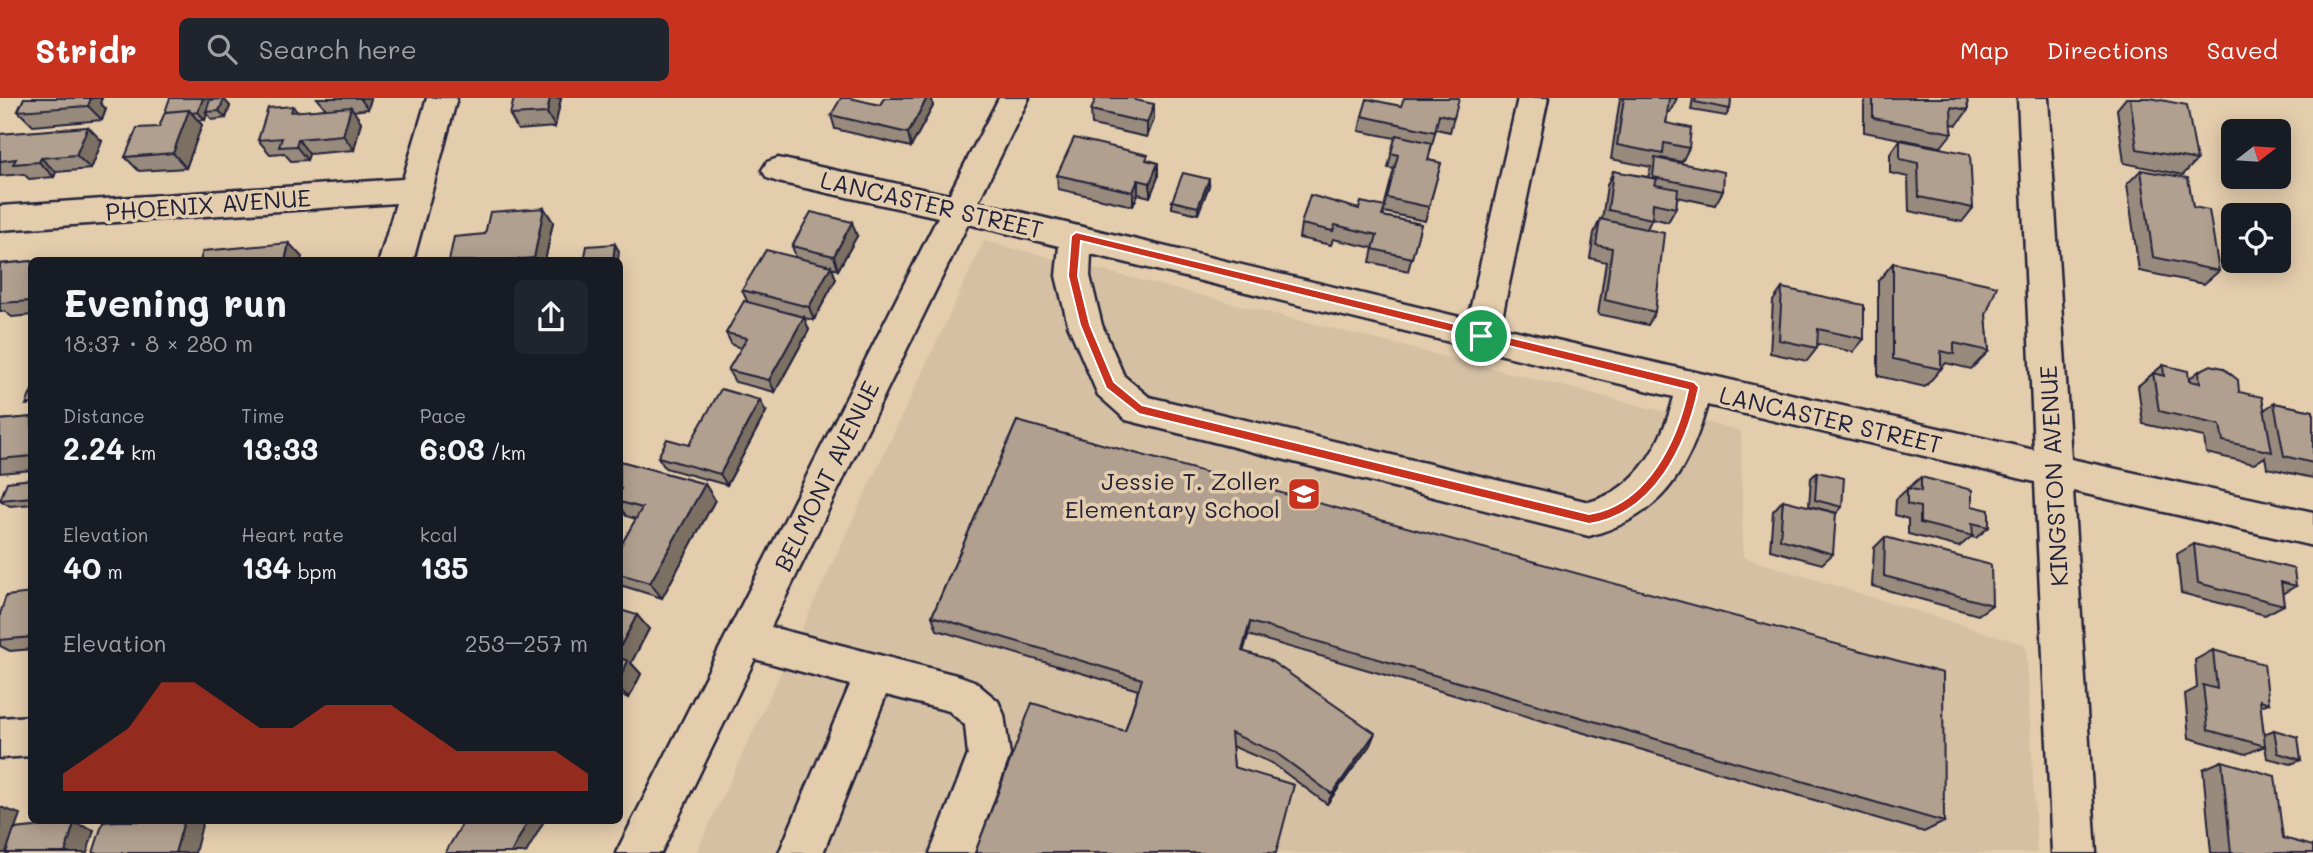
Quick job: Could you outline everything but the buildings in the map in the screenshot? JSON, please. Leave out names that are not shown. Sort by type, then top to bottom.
[{"type":"street","points":[[397,257],[442,98]]},
{"type":"street","name":"BELMONT AVENUE","points":[[638,853],[1014,98]]},
{"type":"street","points":[[1481,336],[1533,98]]},
{"type":"street","name":"KINGSTON AVENUE","points":[[2033,98],[2074,853]]},
{"type":"street","name":"LANCASTER STREET","points":[[778,170],[960,207],[1694,387],[2053,471],[2313,528]]},
{"type":"street","name":"PHOENIX AVENUE","points":[[0,218],[415,190]]},
{"type":"street","points":[[1076,236],[1073,276],[1085,325],[1110,385],[1139,409],[1589,519],[1606,516],[1630,504],[1664,469],[1689,411],[1694,387]]},
{"type":"street","points":[[745,638],[960,695],[984,715],[989,755],[952,853]]},
{"type":"street","points":[[801,853],[875,673]]},
{"type":"street","points":[[0,738],[28,736]]},
{"type":"shaded area","name":"Jessie T. Zoller Elementary School","points":[[984,241],[1741,431],[1743,557],[2026,645],[2037,853],[696,853]]},
{"type":"place","name":"Jessie T. Zoller Elementary School","points":[[1304,494]]},
{"type":"route","points":[[1076,236],[1177,261],[1481,336],[1694,387],[1689,411],[1664,469],[1630,504],[1606,516],[1589,519],[1139,409],[1110,385],[1085,325],[1073,276],[1076,236]]}]
